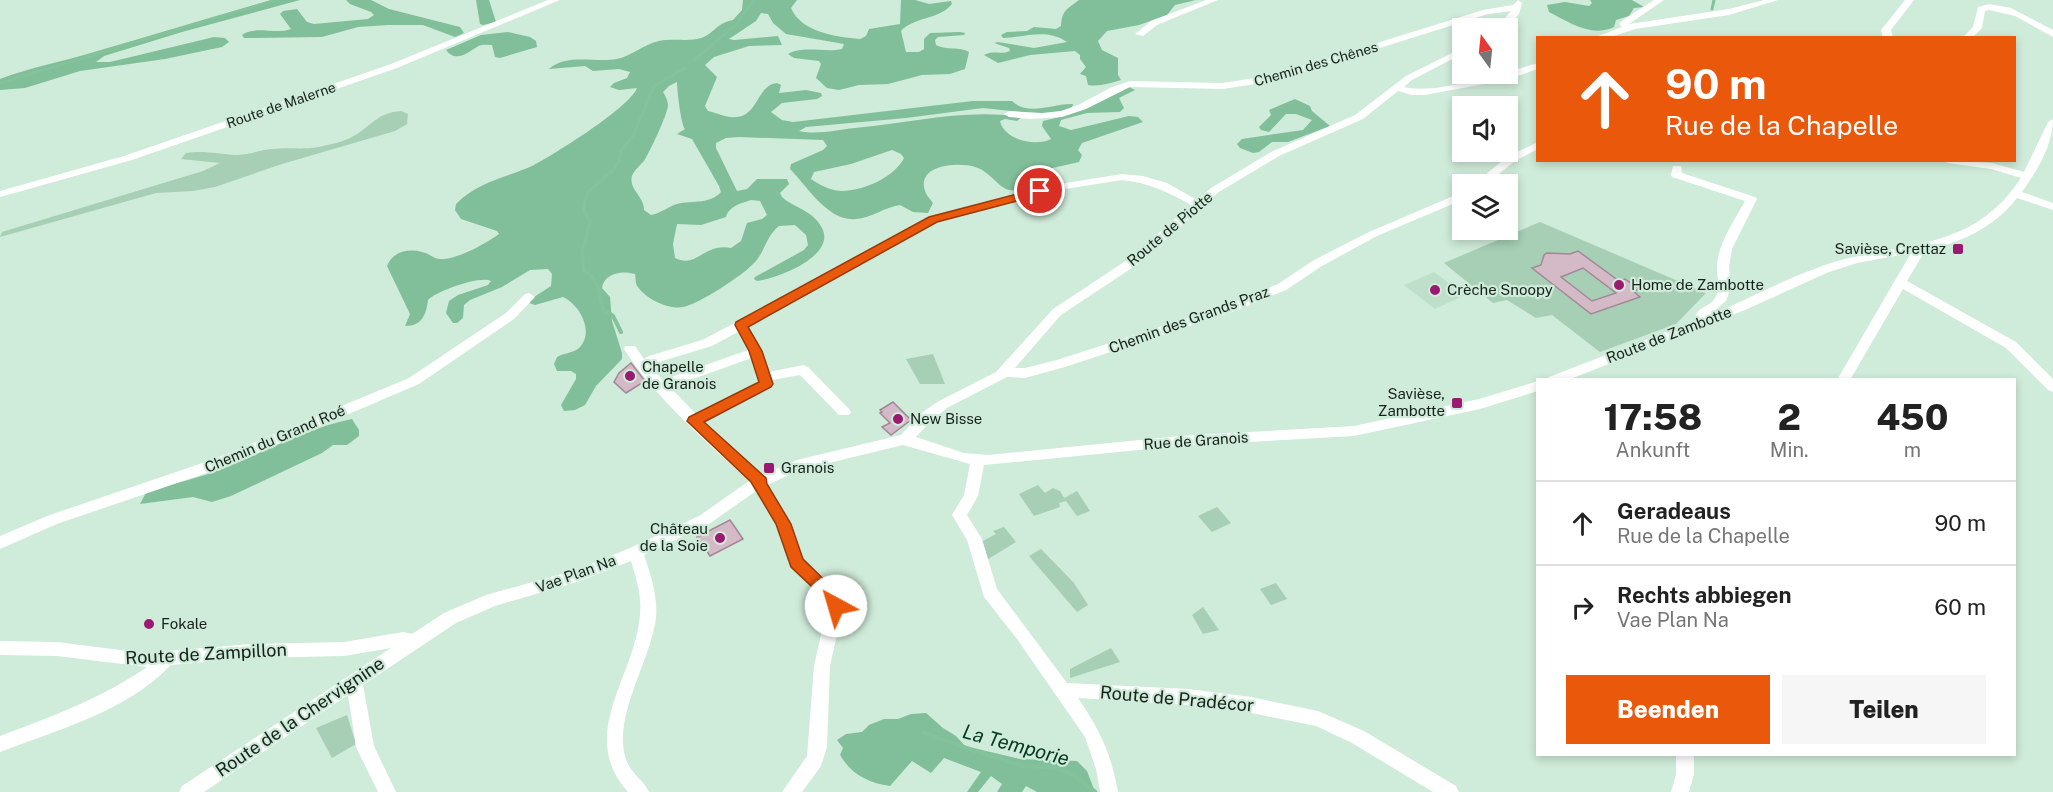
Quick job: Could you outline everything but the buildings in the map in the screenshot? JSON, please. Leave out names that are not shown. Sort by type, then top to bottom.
[{"type":"street","name":"Route de Malerne","points":[[0,194],[128,158],[394,66],[556,0]]},
{"type":"street","points":[[1140,34],[1154,23],[1214,0]]},
{"type":"street","points":[[1640,36],[1642,32],[1624,24],[1660,0]]},
{"type":"street","points":[[1603,36],[1631,27],[1729,12],[1774,0]]},
{"type":"street","points":[[1888,36],[1886,30],[1910,0]]},
{"type":"street","points":[[2007,10],[2015,0]]},
{"type":"street","points":[[1508,18],[1517,4]]},
{"type":"street","name":"Chemin des Chênes","points":[[1009,114],[1035,118],[1068,114],[1120,86],[1130,84],[1245,84],[1275,78],[1517,4]]},
{"type":"street","points":[[1968,36],[1977,28],[1981,9],[1992,6],[2007,10],[2053,34]]},
{"type":"street","name":"Route de Piotte","points":[[905,440],[924,419],[942,405],[1004,372],[1057,312],[1133,262],[1222,186],[1275,154],[1359,117],[1416,74],[1452,56]]},
{"type":"street","points":[[1397,88],[1412,92],[1425,92],[1498,78],[1536,67]]},
{"type":"street","name":"Route de Zambotte","points":[[1559,378],[1700,323],[1837,265],[1921,247],[1968,233],[1990,220],[2016,194],[2041,151],[2053,122]]},
{"type":"street","points":[[1492,174],[1511,159],[1536,146]]},
{"type":"street","points":[[1963,162],[1992,166],[2026,176]]},
{"type":"street","points":[[1677,168],[1676,175],[1751,199],[1726,249],[1723,267],[1725,287],[1720,300],[1702,313],[1700,323]]},
{"type":"street","points":[[643,366],[654,358],[707,343],[933,219],[1059,187],[1122,177],[1143,179],[1163,185],[1198,205]]},
{"type":"street","points":[[2016,194],[2053,207]]},
{"type":"street","name":"Chemin des Grands Praz","points":[[1004,372],[1031,372],[1067,362],[1231,308],[1282,286],[1322,260],[1373,234],[1452,200]]},
{"type":"street","points":[[1844,378],[1921,247]]},
{"type":"street","points":[[1900,282],[2012,345],[2053,387]]},
{"type":"street","name":"Chemin du Grand Roé","points":[[0,543],[52,520],[212,466],[414,381],[510,316],[529,297]]},
{"type":"street","points":[[694,421],[767,383],[756,351],[741,325]]},
{"type":"street","points":[[630,349],[694,421],[759,482],[784,524],[798,564],[833,596],[836,603],[822,666],[818,747],[815,760],[791,792]]},
{"type":"street","points":[[662,385],[756,351]]},
{"type":"street","points":[[765,377],[803,370],[844,412]]},
{"type":"street","name":"Rue de Granois","points":[[905,440],[978,460],[1010,459],[1191,440],[1354,430],[1488,403],[1536,387]]},
{"type":"street","name":"Vae Plan Na","points":[[412,641],[475,606],[563,581],[635,552],[704,520],[759,482],[797,465],[888,442],[905,440]]},
{"type":"street","points":[[978,460],[971,496],[959,515],[972,535],[990,592],[1064,690],[1092,733],[1105,769],[1109,792]]},
{"type":"street","points":[[635,552],[643,574],[649,615],[622,710],[615,744],[621,768],[640,792]]},
{"type":"street","name":"Route de Zampillon","points":[[0,648],[44,648],[125,659],[166,659],[250,651],[344,649],[403,639],[412,641]]},
{"type":"street","name":"Route de la Chervignine","points":[[188,792],[412,641]]},
{"type":"street","points":[[0,744],[68,719],[131,687],[166,659]]},
{"type":"street","points":[[354,681],[365,747],[387,792]]},
{"type":"street","name":"Route de Pradécor","points":[[1064,690],[1188,697],[1251,705],[1318,719],[1367,742],[1450,792]]},
{"type":"street","points":[[1680,792],[1685,774],[1685,756]]},
{"type":"shaded area","points":[[401,111],[408,114],[407,124],[395,131],[282,164],[215,187],[156,193],[0,237],[2,232],[203,171],[220,163],[181,159],[186,153],[240,155],[272,149],[323,146],[348,139],[381,116]]},
{"type":"shaded area","points":[[1540,222],[1706,293],[1676,324],[1600,352],[1552,315],[1536,318],[1507,300],[1493,303],[1444,263],[1498,240],[1518,240],[1518,231]]},
{"type":"shaded area","name":"Crèche Snoopy","points":[[1434,272],[1465,295],[1435,309],[1404,285]]},
{"type":"shaded area","points":[[933,354],[945,384],[920,384],[906,359]]},
{"type":"shaded area","points":[[1038,485],[1045,493],[1053,488],[1060,491],[1064,498],[1077,491],[1090,511],[1077,516],[1066,501],[1059,503],[1060,507],[1034,516],[1019,494]]},
{"type":"shaded area","points":[[1217,507],[1231,523],[1212,532],[1198,516]]},
{"type":"shaded area","points":[[1004,527],[1016,542],[985,561],[979,543],[996,534],[993,531]]},
{"type":"shaded area","points":[[1041,549],[1074,583],[1088,605],[1077,612],[1029,556]]},
{"type":"shaded area","points":[[1276,583],[1287,599],[1271,605],[1260,589]]},
{"type":"shaded area","points":[[1203,607],[1219,630],[1203,634],[1192,615]]},
{"type":"shaded area","points":[[1111,648],[1120,662],[1070,678],[1070,669]]},
{"type":"shaded area","points":[[347,715],[356,744],[332,758],[316,728]]},
{"type":"green space","points":[[272,0],[300,0],[182,32],[104,56],[96,62],[110,62],[214,37],[225,38],[229,42],[222,47],[165,59],[80,71],[25,88],[0,90],[0,79],[12,75]]},
{"type":"green space","points":[[346,0],[371,0],[389,9],[460,27],[464,33],[455,37],[423,25],[388,25],[358,27],[322,37],[244,38],[242,35],[259,30],[285,31],[291,29],[280,14],[283,11],[297,9],[307,22],[314,24],[368,19],[374,15]]},
{"type":"green space","points":[[476,0],[489,0],[496,22],[480,24]]},
{"type":"green space","points":[[743,0],[797,0],[791,8],[803,23],[811,28],[830,35],[860,39],[866,36],[869,29],[900,24],[901,0],[915,0],[929,4],[951,1],[952,4],[947,9],[912,23],[901,31],[906,52],[919,52],[924,49],[924,39],[930,33],[960,32],[965,33],[964,35],[938,37],[935,40],[936,45],[969,52],[965,69],[950,74],[922,75],[888,84],[859,85],[839,90],[827,88],[816,78],[821,64],[819,61],[794,58],[788,54],[800,50],[842,49],[844,44],[786,34],[773,23],[768,14],[761,13],[756,21],[729,39],[778,36],[782,45],[749,46],[714,57],[705,65],[717,77],[705,106],[708,111],[733,117],[743,115],[749,112],[765,89],[777,83],[781,85],[779,93],[806,90],[821,93],[822,96],[817,99],[782,103],[771,112],[782,120],[793,122],[973,101],[1012,101],[1019,106],[1033,109],[1073,104],[1072,108],[1047,115],[983,108],[806,127],[799,131],[820,132],[980,114],[1022,117],[1017,121],[1005,119],[1000,121],[1003,128],[1014,137],[1037,142],[1051,139],[1042,126],[1043,121],[1064,116],[1129,87],[1135,90],[1119,98],[1124,108],[1120,112],[1087,113],[1061,120],[1059,126],[1071,130],[1129,116],[1138,117],[1143,122],[1082,143],[1078,150],[1082,155],[1079,162],[1026,174],[1019,179],[1014,190],[1000,185],[981,169],[968,165],[950,165],[933,170],[927,175],[924,182],[925,191],[933,203],[928,213],[913,212],[900,205],[856,219],[836,215],[827,209],[790,169],[791,164],[823,150],[827,146],[823,140],[739,137],[726,138],[716,143],[716,148],[737,191],[747,189],[757,179],[787,179],[789,184],[780,193],[782,197],[818,222],[824,238],[821,248],[813,257],[790,271],[757,281],[755,277],[804,250],[808,245],[806,235],[795,225],[779,226],[771,234],[758,259],[748,269],[709,295],[683,307],[671,307],[646,296],[637,286],[635,274],[625,272],[610,276],[603,283],[602,288],[610,297],[612,321],[622,359],[596,386],[585,405],[575,410],[564,411],[561,405],[576,379],[576,374],[571,371],[557,371],[554,364],[557,357],[579,348],[584,342],[585,327],[580,312],[563,297],[535,305],[529,303],[531,299],[551,286],[552,274],[548,269],[530,270],[502,287],[470,300],[464,305],[463,318],[457,323],[453,323],[446,313],[449,301],[458,295],[488,285],[491,281],[478,280],[449,288],[428,300],[424,315],[419,322],[405,326],[410,314],[387,266],[389,261],[401,252],[411,251],[446,259],[470,251],[494,238],[499,234],[497,231],[461,219],[455,210],[456,204],[474,190],[534,165],[574,141],[607,118],[637,88],[619,90],[610,87],[627,78],[630,72],[619,69],[593,71],[585,66],[549,69],[564,61],[617,59],[659,41],[701,38],[733,20],[742,10]],"holes":[[[677,82],[678,99],[685,129],[677,134],[692,139],[721,192],[705,201],[680,203],[651,215],[644,210],[644,205],[631,181],[632,176],[644,161],[665,116],[668,105],[663,92]],[[892,150],[904,158],[900,165],[886,177],[859,189],[834,190],[811,179],[814,172],[851,164]],[[751,200],[760,201],[767,215],[762,219],[747,223],[741,241],[731,248],[721,247],[689,260],[683,261],[675,258],[673,244],[677,224],[701,225],[726,217],[733,208]]]},
{"type":"green space","points":[[1079,0],[1196,0],[1175,5],[1167,15],[1139,25],[1107,31],[1098,41],[1102,50],[1118,58],[1118,75],[1121,80],[1088,85],[1086,76],[1080,74],[1086,67],[1080,55],[1075,51],[1030,55],[998,63],[984,55],[1010,51],[1009,48],[994,43],[998,42],[1034,48],[1067,42],[1044,34],[1003,38],[1001,35],[1007,32],[1027,31],[1034,27],[1056,29],[1061,26],[1066,10]]},
{"type":"green space","points":[[1590,0],[1632,0],[1644,7],[1634,8],[1629,16],[1616,20],[1614,27],[1597,31],[1564,20],[1549,12],[1547,5],[1565,2],[1589,6],[1592,3]]},
{"type":"green space","points":[[508,32],[530,37],[536,41],[537,47],[500,58],[495,57],[492,45],[480,45],[458,56],[446,50],[481,35]]},
{"type":"green space","points":[[1295,99],[1310,106],[1312,111],[1330,126],[1288,142],[1272,142],[1259,152],[1253,153],[1240,148],[1237,144],[1242,139],[1303,130],[1312,120],[1296,114],[1286,114],[1269,132],[1259,127],[1271,115],[1269,110]]},
{"type":"green space","points":[[352,419],[359,430],[359,436],[347,445],[333,445],[322,453],[231,496],[212,502],[193,497],[140,504],[147,491],[217,471],[304,434]]},
{"type":"green space","points":[[926,713],[956,736],[965,746],[1020,759],[1077,761],[1087,771],[1095,792],[1037,792],[1026,786],[1022,792],[997,792],[1002,784],[991,776],[978,792],[967,792],[981,772],[944,758],[931,773],[912,761],[890,786],[874,783],[861,776],[844,762],[840,755],[843,748],[837,740],[846,734],[862,732],[869,725],[884,719],[898,719],[911,714]]},
{"type":"waterway","points":[[0,83],[276,0]]},
{"type":"waterway","name":"La Temporie","points":[[694,60],[737,24],[754,0]]},
{"type":"waterway","points":[[1712,9],[1714,0]]},
{"type":"waterway","name":"La Temporie","points":[[584,204],[588,192],[613,170],[619,161],[621,150],[633,136],[654,86],[685,68]]},
{"type":"waterway","name":"La Temporie","points":[[584,204],[584,210],[590,222],[582,252],[584,271],[596,282],[603,309],[613,316],[621,332]]},
{"type":"waterway","name":"La Temporie","points":[[925,733],[1018,764],[1061,769],[1095,792]]},
{"type":"place","name":"Savièse, Crettaz","points":[[1958,249]]},
{"type":"place","name":"Home de Zambotte","points":[[1619,285]]},
{"type":"place","name":"Crèche Snoopy","points":[[1435,290]]},
{"type":"place","name":"Chapelle de Granois","points":[[630,376]]},
{"type":"place","name":"Savièse, Zambotte","points":[[1457,403]]},
{"type":"place","name":"New Bisse","points":[[898,419]]},
{"type":"place","name":"Granois","points":[[769,468]]},
{"type":"place","name":"Château de la Soie","points":[[720,538]]},
{"type":"place","name":"Fokale","points":[[149,624]]},
{"type":"route","points":[[836,606],[835,598],[797,562],[784,524],[758,483],[760,482],[694,421],[767,384],[756,351],[741,325],[933,219],[1040,191]]}]
